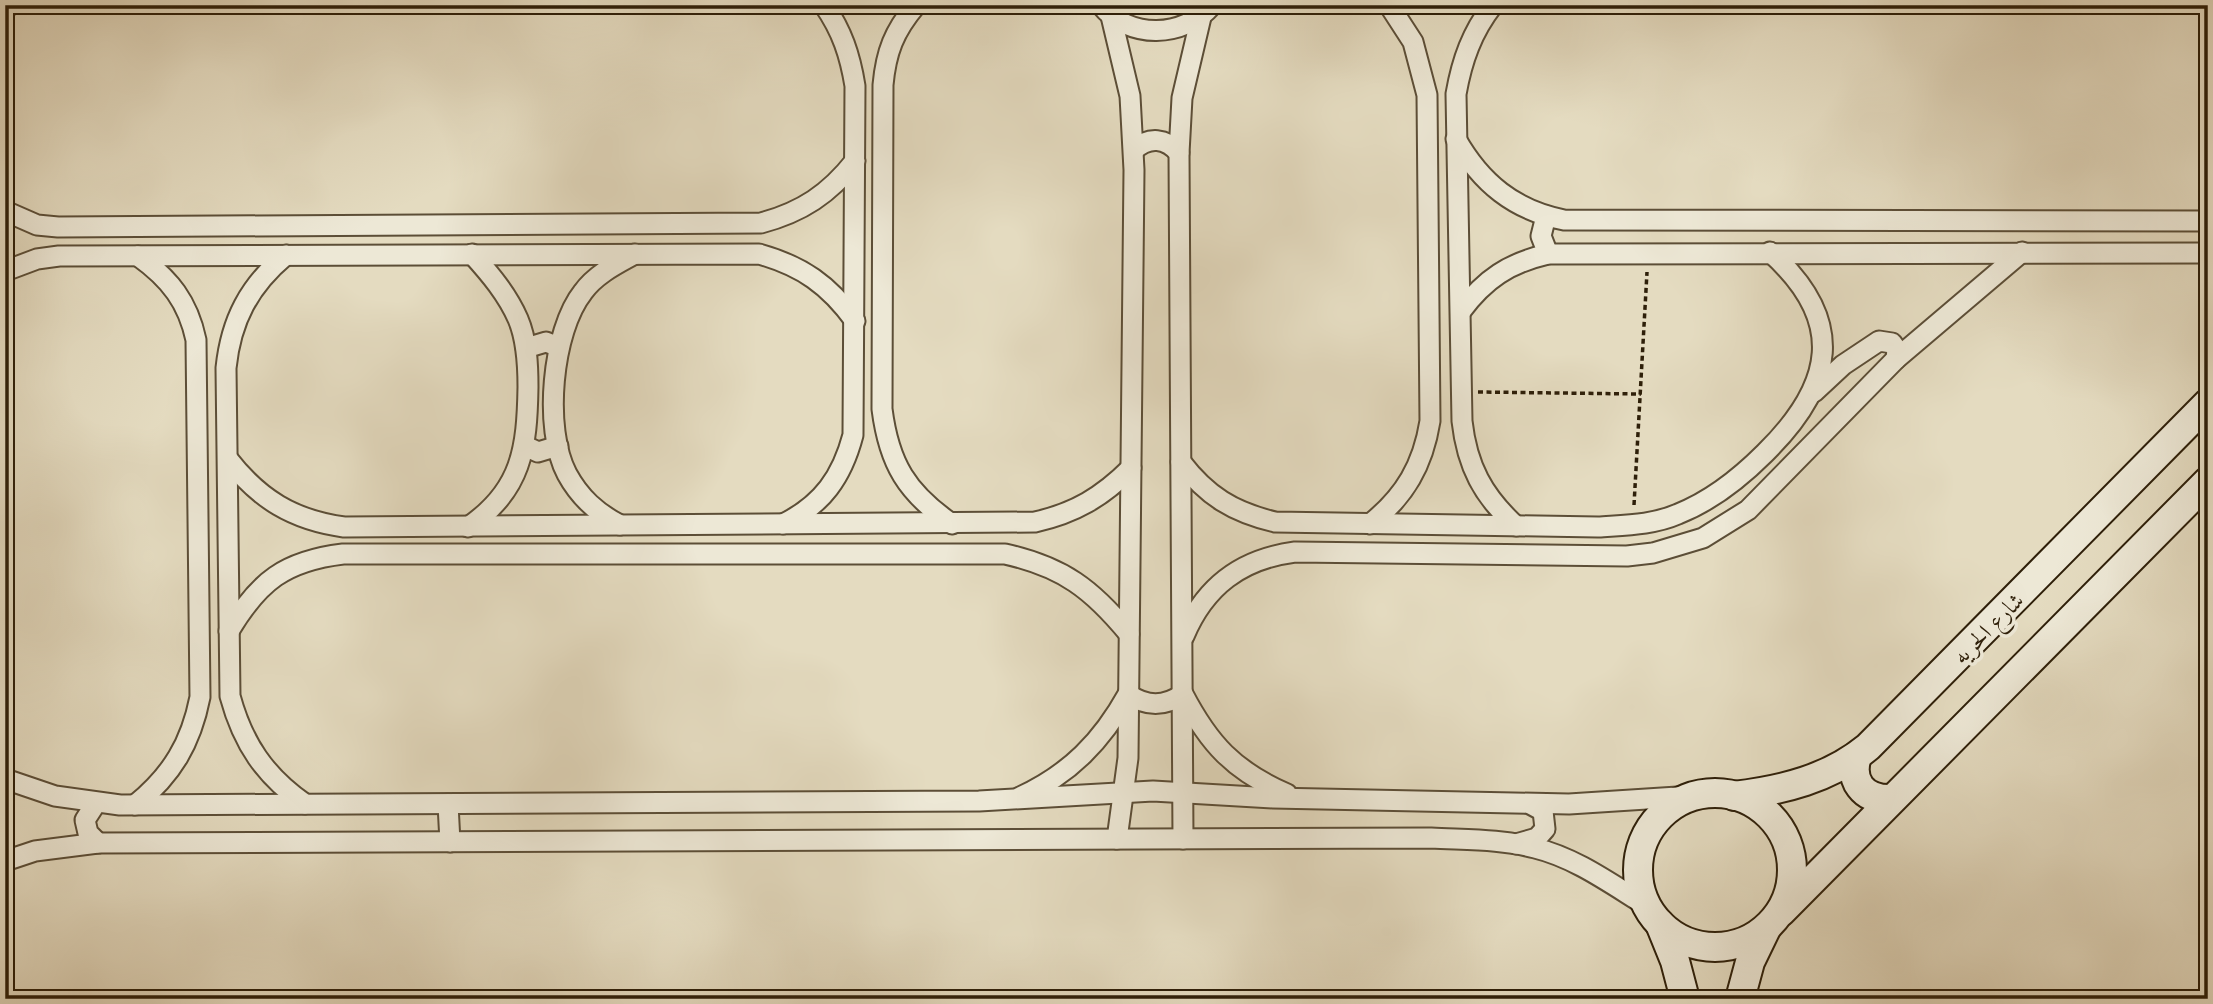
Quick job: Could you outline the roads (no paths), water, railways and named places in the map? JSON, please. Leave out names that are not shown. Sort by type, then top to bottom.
[{"type":"street","points":[[5,9],[10,5]]},
{"type":"street","points":[[779,525],[801,514],[821,499],[836,480],[847,459],[853,435],[856,379],[855,86],[850,56],[839,26],[824,5]]},
{"type":"street","points":[[916,5],[898,26],[886,54],[883,85],[881,380],[885,437],[895,464],[909,488],[929,508],[953,524]]},
{"type":"street","points":[[1370,524],[1390,509],[1412,479],[1426,445],[1430,421],[1427,95],[1413,42],[1389,5]]},
{"type":"street","points":[[1493,5],[1470,41],[1460,67],[1456,94],[1462,421],[1471,468],[1482,490],[1516,526]]},
{"type":"street","points":[[1102,9],[1137,28],[1165,31],[1184,26],[1209,10]]},
{"type":"street","points":[[1102,9],[1125,68],[1134,150],[1128,758],[1117,839]]},
{"type":"street","points":[[1183,839],[1184,636],[1179,153],[1182,98],[1209,10]]},
{"type":"street","points":[[855,86],[865,80],[883,85]]},
{"type":"street","points":[[1427,95],[1438,89],[1456,94]]},
{"type":"street","points":[[1456,139],[1471,165],[1492,188],[1517,205],[1546,216],[1583,221],[2208,221]]},
{"type":"street","points":[[1134,150],[1140,144],[1157,140],[1173,146],[1179,153]]},
{"type":"street","points":[[5,211],[37,225],[58,227],[761,223],[789,215],[814,202],[837,184],[855,161]]},
{"type":"street","points":[[1546,216],[1541,236],[1548,254]]},
{"type":"street","points":[[759,254],[768,240],[761,223]]},
{"type":"street","points":[[58,227],[52,239],[59,256]]},
{"type":"street","points":[[1770,252],[1807,291],[1817,315],[1822,341],[1821,367],[1814,392]]},
{"type":"street","points":[[1184,636],[1193,613],[1217,584],[1247,564],[1271,555],[1307,552],[1600,556],[1653,553],[1679,547],[1726,525],[1748,510],[1896,359],[2022,252]]},
{"type":"street","points":[[621,526],[598,513],[579,494],[565,471],[558,446],[555,380],[559,347],[567,317],[584,290],[608,269],[637,253]]},
{"type":"street","points":[[1461,311],[1477,289],[1498,272],[1522,260],[1548,254],[2208,253]]},
{"type":"street","points":[[468,527],[488,513],[505,493],[517,471],[525,446],[526,348],[520,322],[509,298],[472,254]]},
{"type":"street","points":[[5,271],[37,259],[59,256],[759,254],[788,262],[814,277],[837,296],[855,321]]},
{"type":"street","points":[[286,255],[269,269],[243,304],[234,325],[226,368],[230,696],[237,722],[256,758],[283,789],[305,804]]},
{"type":"street","points":[[135,805],[172,769],[195,723],[200,697],[198,368],[190,315],[178,292],[160,271],[138,256]]},
{"type":"street","points":[[1181,461],[1198,484],[1220,502],[1246,515],[1275,522],[1633,525],[1675,516],[1727,486],[1776,443],[1814,392],[1843,365],[1879,341],[1892,343],[1897,350],[1896,359]]},
{"type":"street","points":[[526,348],[546,342],[559,347]]},
{"type":"street","points":[[198,368],[212,363],[226,368]]},
{"type":"street","points":[[856,379],[868,385],[881,380]]},
{"type":"street","name":"شارع الحريه","points":[[1734,796],[1780,790],[1805,783],[1857,756],[1890,728],[2208,403]]},
{"type":"street","points":[[1430,421],[1451,426],[1462,421]]},
{"type":"street","points":[[525,446],[545,452],[558,446]]},
{"type":"street","points":[[228,459],[245,481],[274,504],[317,523],[344,527],[1006,524],[1053,518],[1088,504],[1111,488],[1131,468]]},
{"type":"street","points":[[5,861],[35,851],[98,843],[1431,838],[1515,844],[1574,862],[1690,942],[1724,947],[1746,941],[1773,920],[1889,799],[2197,500],[2208,481]]},
{"type":"street","points":[[1271,555],[1267,538],[1275,522]]},
{"type":"street","points":[[1005,554],[1013,536],[1006,524]]},
{"type":"street","points":[[343,554],[338,544],[344,527]]},
{"type":"street","points":[[229,631],[245,604],[265,583],[281,572],[315,558],[343,554],[1005,554],[1035,561],[1062,572],[1087,589],[1129,634]]},
{"type":"street","points":[[1128,694],[1138,701],[1162,704],[1183,694]]},
{"type":"street","points":[[1011,801],[1058,776],[1092,748],[1112,723],[1128,694]]},
{"type":"street","points":[[1183,694],[1199,724],[1219,749],[1242,771],[1297,799]]},
{"type":"street","points":[[200,697],[218,702],[230,696]]},
{"type":"street","points":[[1857,756],[1854,765],[1857,783],[1871,797],[1889,799]]},
{"type":"street","points":[[5,779],[55,796],[96,803],[135,805],[1011,801],[1123,792],[1531,804],[1714,793],[1754,803],[1770,816],[1783,833],[1791,852],[1793,872],[1790,893],[1750,962],[1740,999]]},
{"type":"street","points":[[1685,999],[1675,961],[1639,884],[1638,862],[1644,840],[1656,821],[1673,806],[1693,796]]},
{"type":"street","points":[[96,803],[87,813],[85,827],[98,843]]},
{"type":"street","points":[[448,804],[450,842]]},
{"type":"street","points":[[1515,844],[1538,838],[1545,829],[1546,817],[1531,804]]}]
